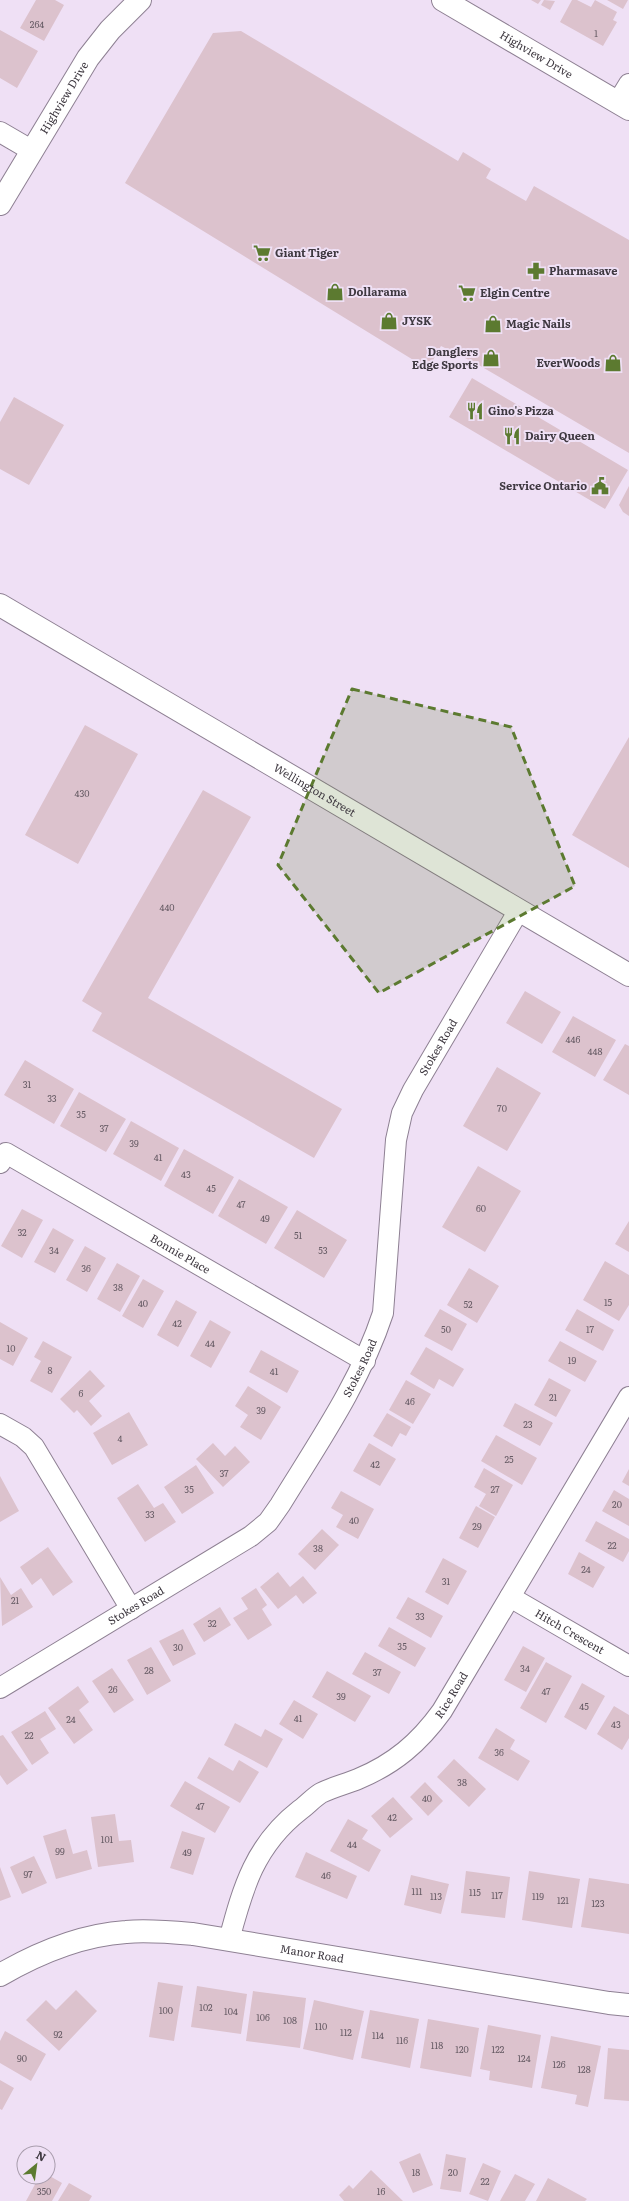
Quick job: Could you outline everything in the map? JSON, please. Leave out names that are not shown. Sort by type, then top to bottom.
[{"type":"street","name":"Highview Drive","points":[[0,204],[31,150],[88,58],[110,30],[140,0]]},
{"type":"street","name":"Highview Drive","points":[[443,0],[625,99]]},
{"type":"street","points":[[0,132],[31,150]]},
{"type":"street","name":"Wellington Street","points":[[0,605],[629,975]]},
{"type":"street","name":"Stokes Road","points":[[0,1688],[251,1536],[268,1522],[280,1505],[351,1388],[365,1361],[383,1313],[396,1140],[402,1113],[413,1090],[519,910]]},
{"type":"street","name":"Bonnie Place","points":[[0,1162],[6,1153],[365,1361]]},
{"type":"street","name":"Rice Road","points":[[229,1940],[248,1877],[259,1855],[272,1835],[321,1793],[382,1768],[402,1754],[425,1734],[442,1712],[629,1396]]},
{"type":"street","points":[[0,1424],[23,1437],[34,1447],[131,1609]]},
{"type":"street","name":"Hitch Crescent","points":[[510,1597],[629,1666]]},
{"type":"street","name":"Manor Road","points":[[0,1975],[27,1960],[60,1946],[125,1932],[193,1934],[609,2003],[629,2005]]},
{"type":"highlighted area","points":[[352,689],[511,727],[575,886],[379,993],[278,865]]},
{"type":"building","points":[[36,0],[55,0],[64,5],[44,41],[20,28]]},
{"type":"building","points":[[531,0],[541,0],[538,4]]},
{"type":"building","points":[[544,0],[555,1],[550,10],[541,5]]},
{"type":"building","points":[[572,0],[577,0],[591,7],[595,0],[617,12],[613,20],[617,22],[603,46],[560,22]]},
{"type":"building","points":[[607,0],[628,0],[623,9]]},
{"type":"building","points":[[0,30],[38,51],[17,88],[0,78]]},
{"type":"building","name":"Elgin Centre","points":[[241,31],[458,161],[463,152],[491,169],[486,178],[526,201],[534,186],[629,240],[629,453],[477,364],[441,346],[428,369],[125,183],[213,33]]},
{"type":"building","points":[[472,378],[628,470],[605,509],[449,417]]},
{"type":"building","points":[[14,397],[64,425],[29,485],[0,469],[0,422]]},
{"type":"building","points":[[629,486],[629,516],[623,512],[619,505]]},
{"type":"building","points":[[85,725],[138,754],[78,864],[25,835]]},
{"type":"building","points":[[629,737],[629,868],[572,835]]},
{"type":"building","points":[[203,790],[251,817],[148,998],[342,1109],[314,1158],[92,1031],[102,1013],[82,1001]]},
{"type":"building","points":[[525,991],[561,1012],[542,1044],[506,1023]]},
{"type":"building","points":[[573,1016],[616,1040],[595,1077],[552,1052]]},
{"type":"building","points":[[625,1044],[629,1046],[629,1095],[603,1080]]},
{"type":"building","points":[[25,1060],[74,1089],[54,1124],[4,1095]]},
{"type":"building","points":[[497,1067],[541,1093],[507,1151],[463,1126]]},
{"type":"building","points":[[79,1092],[126,1119],[106,1152],[60,1126]]},
{"type":"building","points":[[131,1121],[179,1148],[161,1181],[113,1154]]},
{"type":"building","points":[[184,1149],[234,1177],[213,1214],[164,1186]]},
{"type":"building","points":[[478,1166],[521,1191],[485,1252],[442,1227]]},
{"type":"building","points":[[239,1179],[288,1207],[266,1244],[218,1216]]},
{"type":"building","points":[[22,1209],[43,1220],[22,1258],[1,1246]]},
{"type":"building","points":[[297,1210],[347,1240],[324,1278],[274,1248]]},
{"type":"building","points":[[629,1221],[629,1252],[615,1244]]},
{"type":"building","points":[[53,1228],[74,1240],[55,1273],[34,1262]]},
{"type":"building","points":[[85,1246],[106,1258],[87,1292],[66,1280]]},
{"type":"building","points":[[605,1261],[629,1275],[629,1305],[619,1321],[583,1300]]},
{"type":"building","points":[[117,1263],[140,1276],[120,1312],[97,1299]]},
{"type":"building","points":[[469,1268],[499,1286],[477,1323],[447,1305]]},
{"type":"building","points":[[143,1279],[164,1291],[143,1328],[122,1316]]},
{"type":"building","points":[[176,1300],[197,1312],[178,1347],[157,1335]]},
{"type":"building","points":[[440,1309],[467,1324],[452,1351],[424,1336]]},
{"type":"building","points":[[577,1309],[614,1330],[603,1351],[565,1330]]},
{"type":"building","points":[[210,1320],[231,1332],[211,1368],[190,1356]]},
{"type":"building","points":[[0,1322],[28,1338],[13,1366],[0,1359]]},
{"type":"building","points":[[43,1341],[72,1357],[52,1393],[30,1381],[41,1361],[34,1357]]},
{"type":"building","points":[[560,1341],[597,1361],[585,1382],[548,1361]]},
{"type":"building","points":[[426,1347],[464,1369],[453,1387],[439,1379],[434,1389],[410,1374]]},
{"type":"building","points":[[261,1350],[299,1371],[287,1393],[249,1372]]},
{"type":"building","points":[[90,1370],[105,1386],[89,1401],[102,1416],[91,1426],[77,1410],[74,1413],[60,1399]]},
{"type":"building","points":[[549,1378],[571,1390],[556,1417],[534,1405]]},
{"type":"building","points":[[406,1380],[431,1394],[413,1424],[389,1410]]},
{"type":"building","points":[[248,1386],[281,1407],[261,1440],[240,1427],[248,1415],[235,1406]]},
{"type":"building","points":[[515,1403],[553,1423],[540,1446],[503,1426]]},
{"type":"building","points":[[129,1412],[148,1445],[112,1465],[93,1433]]},
{"type":"building","points":[[387,1413],[411,1427],[406,1436],[400,1433],[392,1447],[373,1436]]},
{"type":"building","points":[[496,1435],[537,1458],[522,1485],[481,1461]]},
{"type":"building","points":[[213,1443],[225,1456],[235,1446],[250,1462],[223,1487],[196,1459]]},
{"type":"building","points":[[369,1443],[396,1459],[380,1486],[353,1471]]},
{"type":"building","points":[[196,1465],[214,1493],[182,1514],[164,1487]]},
{"type":"building","points":[[484,1468],[513,1485],[496,1516],[479,1506],[486,1494],[474,1487]]},
{"type":"building","points":[[629,1469],[629,1486],[622,1482]]},
{"type":"building","points":[[0,1476],[19,1511],[0,1522]]},
{"type":"building","points":[[138,1484],[154,1508],[163,1503],[176,1522],[145,1542],[117,1498]]},
{"type":"building","points":[[614,1490],[629,1499],[629,1526],[602,1511]]},
{"type":"building","points":[[341,1491],[374,1509],[358,1539],[336,1527],[343,1515],[331,1508]]},
{"type":"building","points":[[476,1506],[495,1517],[478,1548],[459,1538]]},
{"type":"building","points":[[596,1521],[629,1539],[629,1551],[623,1562],[585,1541]]},
{"type":"building","points":[[322,1529],[339,1545],[315,1570],[298,1554]]},
{"type":"building","points":[[48,1547],[73,1582],[53,1596],[41,1578],[32,1585],[20,1567]]},
{"type":"building","points":[[579,1552],[605,1567],[593,1588],[568,1574]]},
{"type":"building","points":[[443,1558],[467,1571],[448,1605],[425,1592]]},
{"type":"building","points":[[278,1572],[290,1587],[303,1576],[317,1593],[303,1604],[296,1595],[278,1609],[260,1587]]},
{"type":"building","points":[[0,1577],[11,1595],[21,1588],[33,1607],[2,1626]]},
{"type":"building","points":[[256,1588],[267,1605],[262,1609],[272,1625],[248,1640],[233,1618],[248,1609],[241,1598]]},
{"type":"building","points":[[408,1597],[443,1616],[431,1638],[396,1618]]},
{"type":"building","points":[[220,1607],[231,1625],[204,1642],[193,1624]]},
{"type":"building","points":[[389,1627],[426,1648],[415,1667],[378,1646]]},
{"type":"building","points":[[183,1629],[196,1654],[173,1666],[159,1641]]},
{"type":"building","points":[[523,1646],[545,1658],[526,1692],[504,1680]]},
{"type":"building","points":[[151,1647],[171,1681],[147,1695],[127,1660]]},
{"type":"building","points":[[365,1652],[401,1672],[389,1694],[352,1674]]},
{"type":"building","points":[[546,1662],[572,1676],[546,1723],[520,1708]]},
{"type":"building","points":[[112,1668],[134,1700],[114,1713],[92,1681]]},
{"type":"building","points":[[327,1671],[371,1696],[355,1722],[312,1697]]},
{"type":"building","points":[[582,1683],[605,1696],[586,1730],[564,1717]]},
{"type":"building","points":[[78,1686],[89,1702],[79,1710],[93,1730],[74,1744],[48,1708]]},
{"type":"building","points":[[294,1700],[318,1714],[303,1739],[279,1724]]},
{"type":"building","points":[[614,1706],[629,1715],[629,1738],[622,1750],[597,1734]]},
{"type":"building","points":[[45,1711],[56,1729],[40,1739],[49,1753],[32,1765],[11,1732]]},
{"type":"building","points":[[235,1723],[261,1737],[265,1729],[283,1739],[267,1768],[224,1745]]},
{"type":"building","points":[[496,1728],[515,1740],[510,1749],[530,1761],[518,1781],[478,1758]]},
{"type":"building","points":[[3,1735],[28,1770],[7,1785],[0,1775],[0,1736]]},
{"type":"building","points":[[209,1757],[233,1771],[239,1760],[259,1772],[240,1803],[197,1778]]},
{"type":"building","points":[[454,1759],[486,1789],[469,1807],[437,1777]]},
{"type":"building","points":[[185,1781],[230,1807],[215,1833],[170,1806]]},
{"type":"building","points":[[425,1782],[443,1801],[428,1816],[410,1797]]},
{"type":"building","points":[[393,1797],[413,1819],[390,1838],[371,1816]]},
{"type":"building","points":[[115,1814],[119,1841],[131,1840],[134,1862],[98,1867],[91,1817]]},
{"type":"building","points":[[348,1819],[368,1830],[362,1839],[381,1850],[369,1872],[330,1851]]},
{"type":"building","points":[[66,1829],[73,1854],[87,1850],[92,1869],[56,1879],[43,1836]]},
{"type":"building","points":[[182,1831],[205,1838],[193,1875],[170,1868]]},
{"type":"building","points":[[306,1852],[357,1876],[347,1899],[295,1877]]},
{"type":"building","points":[[34,1856],[47,1883],[22,1894],[10,1867]]},
{"type":"building","points":[[0,1867],[11,1897],[0,1901]]},
{"type":"building","points":[[466,1871],[510,1877],[505,1918],[461,1913]]},
{"type":"building","points":[[529,1871],[580,1879],[572,1928],[522,1920]]},
{"type":"building","points":[[411,1875],[449,1884],[441,1914],[404,1905]]},
{"type":"building","points":[[589,1878],[629,1884],[629,1934],[581,1927]]},
{"type":"building","points":[[158,1982],[183,1986],[174,2041],[149,2037]]},
{"type":"building","points":[[197,1986],[247,1994],[241,2034],[191,2027]]},
{"type":"building","points":[[76,1990],[97,2011],[59,2051],[26,2020],[46,2000],[56,2010]]},
{"type":"building","points":[[253,1991],[306,1998],[300,2048],[246,2041]]},
{"type":"building","points":[[314,2000],[364,2011],[353,2060],[303,2049]]},
{"type":"building","points":[[370,2010],[419,2019],[410,2068],[361,2058]]},
{"type":"building","points":[[428,2019],[479,2028],[471,2077],[420,2068]]},
{"type":"building","points":[[488,2025],[541,2035],[532,2088],[489,2080],[490,2071],[480,2069]]},
{"type":"building","points":[[5,2031],[46,2054],[31,2081],[0,2063],[0,2041]]},
{"type":"building","points":[[551,2036],[601,2046],[588,2107],[575,2104],[577,2095],[541,2088]]},
{"type":"building","points":[[608,2048],[629,2050],[629,2101],[604,2099]]},
{"type":"building","points":[[0,2080],[14,2088],[2,2110],[0,2109]]},
{"type":"building","points":[[420,2153],[433,2185],[413,2193],[399,2162]]},
{"type":"building","points":[[446,2154],[466,2158],[461,2192],[440,2189]]},
{"type":"building","points":[[483,2163],[501,2171],[488,2201],[469,2194]]},
{"type":"building","points":[[371,2170],[403,2201],[344,2201],[339,2195],[349,2185],[353,2189]]},
{"type":"building","points":[[515,2174],[535,2184],[525,2201],[500,2201]]},
{"type":"building","points":[[548,2178],[587,2199],[585,2201],[536,2201]]},
{"type":"building","points":[[56,2180],[62,2183],[52,2201],[26,2201],[35,2185],[56,2185]]},
{"type":"building","points":[[69,2183],[92,2196],[89,2201],[58,2201]]},
{"type":"place","name":"Giant Tiger","points":[[262,253]]},
{"type":"place","name":"Pharmasave","points":[[536,271]]},
{"type":"place","name":"Dollarama","points":[[335,292]]},
{"type":"place","name":"Elgin Centre","points":[[467,293]]},
{"type":"place","name":"JYSK","points":[[389,321]]},
{"type":"place","name":"Magic Nails","points":[[493,324]]},
{"type":"place","name":"Danglers Edge Sports","points":[[491,358]]},
{"type":"place","name":"EverWoods","points":[[613,363]]},
{"type":"place","name":"Gino's Pizza","points":[[475,411]]},
{"type":"place","name":"Dairy Queen","points":[[512,436]]},
{"type":"place","name":"Service Ontario","points":[[600,486]]}]
